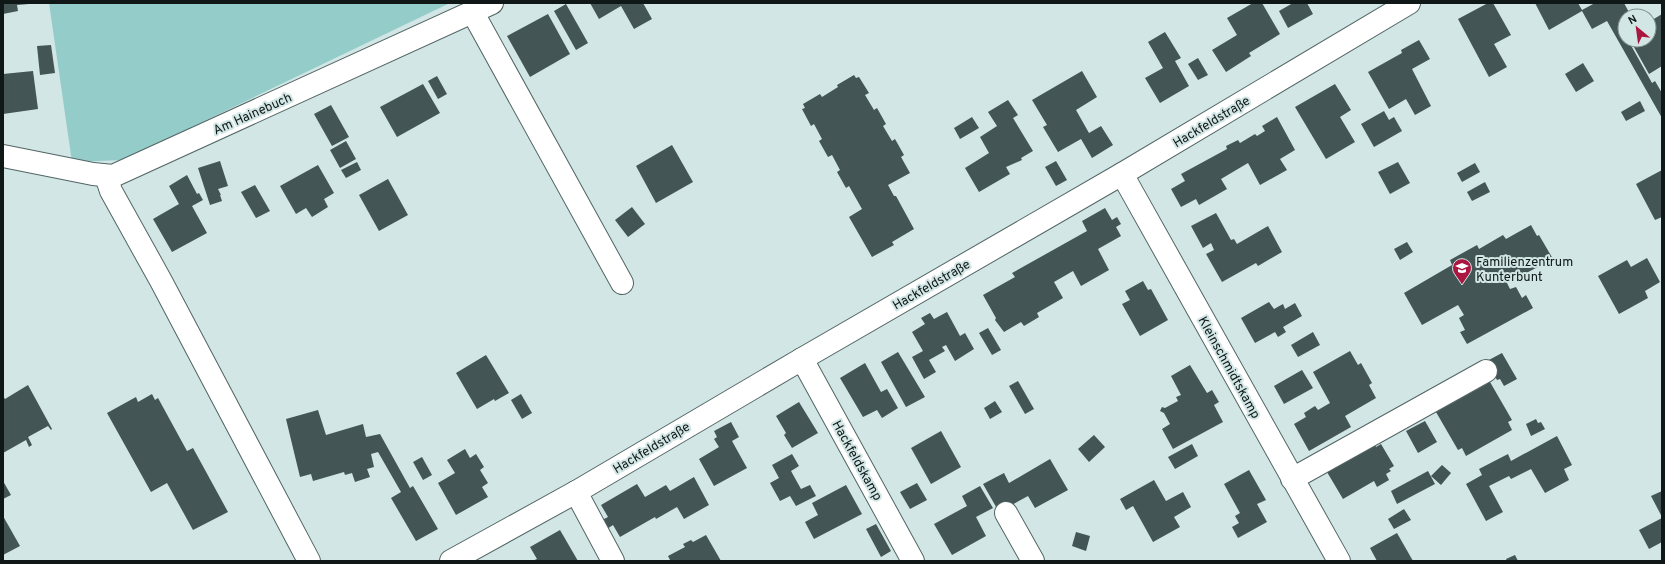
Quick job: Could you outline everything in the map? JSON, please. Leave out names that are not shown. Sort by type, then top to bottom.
[{"type":"street","name":"Am Hainebuch","points":[[3,156],[106,176],[113,176],[473,13],[492,3]]},
{"type":"street","name":"Hackfeldstraße","points":[[451,561],[576,492],[1122,174],[1409,3]]},
{"type":"street","points":[[473,13],[622,283]]},
{"type":"street","name":"Kleinschmidtskamp","points":[[1122,174],[1339,561]]},
{"type":"street","points":[[106,176],[111,191],[161,281],[309,561]]},
{"type":"street","name":"Hackfeldskamp","points":[[802,359],[914,561]]},
{"type":"street","points":[[1292,479],[1486,371]]},
{"type":"street","points":[[576,492],[613,561]]},
{"type":"street","points":[[1006,513],[1033,561]]},
{"type":"shaded area","points":[[49,3],[450,3],[123,160],[72,162]]},
{"type":"building","points":[[3,3],[29,4],[17,5],[18,11],[3,14]]},
{"type":"building","points":[[590,3],[643,3],[652,19],[634,29],[621,6],[599,19]]},
{"type":"building","points":[[1253,3],[1262,3],[1280,34],[1249,53],[1251,56],[1226,72],[1212,50],[1237,35],[1227,18]]},
{"type":"building","points":[[1293,3],[1307,3],[1313,14],[1288,28],[1279,11]]},
{"type":"building","points":[[1488,3],[1493,3],[1511,35],[1494,44],[1507,67],[1489,77],[1458,19]]},
{"type":"building","points":[[1535,3],[1578,3],[1582,10],[1595,3],[1624,3],[1627,8],[1617,8],[1617,39],[1607,21],[1592,29],[1582,11],[1549,30]]},
{"type":"building","points":[[566,4],[588,43],[576,50],[554,11]]},
{"type":"building","points":[[548,14],[570,54],[530,77],[507,36]]},
{"type":"building","points":[[1662,14],[1662,66],[1649,74],[1634,48],[1657,48],[1657,17]]},
{"type":"building","points":[[1165,32],[1181,58],[1175,61],[1189,86],[1160,103],[1145,78],[1163,68],[1148,42]]},
{"type":"building","points":[[1419,40],[1430,59],[1412,69],[1431,106],[1415,115],[1406,99],[1389,109],[1368,72],[1402,53],[1401,50]]},
{"type":"building","points":[[51,45],[55,73],[40,75],[37,46]]},
{"type":"building","points":[[1622,48],[1632,48],[1652,83],[1655,81],[1662,93],[1662,118]]},
{"type":"building","points":[[1198,58],[1208,75],[1198,80],[1188,64]]},
{"type":"building","points":[[1583,63],[1594,81],[1576,92],[1565,74]]},
{"type":"building","points":[[33,71],[38,109],[3,114],[3,74]]},
{"type":"building","points":[[1082,71],[1097,97],[1076,110],[1089,133],[1101,126],[1113,145],[1092,158],[1081,139],[1058,152],[1043,127],[1047,125],[1032,100]]},
{"type":"building","points":[[854,75],[856,78],[859,77],[869,93],[865,95],[874,110],[877,108],[886,124],[883,126],[892,141],[895,139],[904,155],[901,157],[910,173],[888,185],[894,196],[896,196],[914,229],[892,242],[894,245],[872,257],[849,217],[862,209],[849,186],[846,188],[837,172],[840,170],[832,155],[828,157],[819,141],[822,139],[814,124],[811,126],[802,109],[805,108],[803,104],[820,94],[822,97],[838,87],[837,85]]},
{"type":"building","points":[[437,76],[447,94],[438,99],[428,81]]},
{"type":"building","points":[[423,84],[440,113],[397,137],[380,107]]},
{"type":"building","points":[[1335,84],[1351,110],[1340,117],[1355,142],[1326,159],[1295,107]]},
{"type":"building","points":[[1008,100],[1018,115],[1013,118],[1033,151],[1021,158],[1022,160],[1006,167],[1010,174],[979,192],[965,168],[989,153],[980,137],[997,126],[988,112]]},
{"type":"building","points":[[1640,101],[1645,111],[1626,121],[1621,112]]},
{"type":"building","points":[[331,105],[349,137],[332,146],[314,114]]},
{"type":"building","points":[[1384,111],[1389,120],[1394,117],[1402,131],[1374,147],[1361,124]]},
{"type":"building","points":[[972,117],[979,128],[960,139],[954,128]]},
{"type":"building","points":[[1277,117],[1295,150],[1280,159],[1287,170],[1260,185],[1248,163],[1221,179],[1227,189],[1199,205],[1196,199],[1181,207],[1171,189],[1185,181],[1181,174],[1227,149],[1226,146],[1238,140],[1240,143],[1255,134],[1257,136],[1265,131],[1262,126]]},
{"type":"building","points":[[346,141],[356,159],[340,168],[330,150]]},
{"type":"building","points":[[672,145],[693,182],[656,203],[636,166]]},
{"type":"building","points":[[220,161],[228,186],[218,189],[222,201],[210,205],[198,168]]},
{"type":"building","points":[[1056,161],[1067,180],[1056,186],[1045,167]]},
{"type":"building","points":[[357,162],[361,170],[346,178],[341,170]]},
{"type":"building","points":[[1398,162],[1410,183],[1390,194],[1378,172]]},
{"type":"building","points":[[1475,163],[1480,172],[1462,182],[1457,173]]},
{"type":"building","points":[[318,165],[334,193],[324,199],[328,207],[312,217],[306,208],[296,214],[280,186]]},
{"type":"building","points":[[1662,170],[1662,217],[1655,220],[1636,184]]},
{"type":"building","points":[[187,175],[197,194],[199,193],[203,200],[192,206],[207,233],[172,252],[153,219],[179,204],[169,186]]},
{"type":"building","points":[[388,179],[408,215],[379,231],[359,195]]},
{"type":"building","points":[[1485,182],[1490,192],[1472,201],[1467,192]]},
{"type":"building","points":[[255,185],[270,211],[256,218],[241,192]]},
{"type":"building","points":[[632,207],[645,224],[628,237],[615,220]]},
{"type":"building","points":[[1105,208],[1112,220],[1117,217],[1121,224],[1116,227],[1121,236],[1098,249],[1109,270],[1081,286],[1073,271],[1054,282],[1063,298],[1037,313],[1039,317],[1024,326],[1021,322],[1004,332],[995,320],[996,318],[983,295],[1015,277],[1012,273],[1087,231],[1082,221]]},
{"type":"building","points":[[1216,213],[1231,240],[1234,239],[1237,244],[1268,226],[1282,252],[1258,266],[1256,263],[1222,282],[1206,254],[1214,250],[1211,243],[1203,248],[1191,226]]},
{"type":"building","name":"Familienzentrum Kunterbunt","points":[[1531,225],[1537,236],[1539,235],[1553,259],[1507,283],[1510,289],[1516,287],[1522,298],[1526,295],[1533,308],[1467,344],[1460,332],[1465,330],[1459,318],[1464,315],[1458,305],[1422,325],[1404,293],[1452,265],[1450,260],[1477,245],[1479,249],[1503,235],[1506,239]]},
{"type":"building","points":[[1407,242],[1413,252],[1400,260],[1394,249]]},
{"type":"building","points":[[1647,258],[1660,282],[1645,291],[1648,298],[1619,314],[1598,276],[1627,260],[1631,267]]},
{"type":"building","points":[[1143,281],[1148,290],[1151,289],[1168,320],[1140,336],[1122,304],[1130,300],[1125,291]]},
{"type":"building","points":[[1269,302],[1274,309],[1283,304],[1285,309],[1295,303],[1302,316],[1283,327],[1286,332],[1278,337],[1275,332],[1255,343],[1241,318]]},
{"type":"building","points":[[947,312],[960,336],[965,333],[974,349],[955,361],[946,345],[942,347],[945,351],[929,360],[936,372],[924,379],[912,357],[923,351],[912,332],[925,324],[921,318],[930,313],[934,319]]},
{"type":"building","points":[[988,328],[1001,350],[992,355],[979,333]]},
{"type":"building","points":[[1313,332],[1320,345],[1298,357],[1291,345]]},
{"type":"building","points":[[1350,351],[1358,365],[1361,363],[1372,383],[1369,385],[1376,398],[1345,416],[1351,427],[1309,451],[1294,424],[1306,417],[1304,413],[1315,406],[1318,410],[1330,403],[1313,372]]},
{"type":"building","points":[[898,352],[925,397],[906,407],[881,362]]},
{"type":"building","points":[[1502,353],[1517,379],[1504,386],[1500,379],[1497,380],[1487,361]]},
{"type":"building","points":[[486,355],[509,393],[495,401],[494,399],[477,409],[456,373]]},
{"type":"building","points":[[865,363],[881,392],[887,389],[898,408],[882,418],[877,410],[863,417],[840,378]]},
{"type":"building","points":[[1190,365],[1207,393],[1212,390],[1219,402],[1214,405],[1223,422],[1173,449],[1162,429],[1170,424],[1164,413],[1160,411],[1162,407],[1165,408],[1178,401],[1176,397],[1181,395],[1171,376]]},
{"type":"building","points":[[1302,370],[1313,388],[1284,404],[1274,386]]},
{"type":"building","points":[[1018,381],[1034,409],[1025,414],[1009,386]]},
{"type":"building","points":[[1490,382],[1512,420],[1508,422],[1512,430],[1466,456],[1462,448],[1458,450],[1436,412]]},
{"type":"building","points":[[28,385],[52,429],[51,430],[48,426],[28,437],[32,445],[29,447],[26,440],[3,453],[3,396],[5,399]]},
{"type":"building","points":[[152,394],[155,400],[158,398],[187,451],[193,448],[228,512],[193,530],[167,483],[151,492],[107,413],[136,397],[138,402]]},
{"type":"building","points":[[521,394],[532,413],[522,419],[511,400]]},
{"type":"building","points":[[995,401],[1002,412],[990,419],[984,408]]},
{"type":"building","points":[[799,402],[818,433],[792,448],[784,435],[786,433],[776,416]]},
{"type":"building","points":[[318,410],[326,435],[363,424],[366,437],[380,434],[410,488],[413,486],[438,529],[416,541],[391,498],[401,492],[378,452],[371,454],[374,467],[367,469],[370,477],[355,482],[352,473],[345,475],[344,472],[313,481],[311,474],[300,477],[286,419]]},
{"type":"building","points":[[1536,419],[1538,423],[1541,422],[1545,429],[1531,436],[1526,424]]},
{"type":"building","points":[[1425,421],[1437,442],[1418,453],[1406,431]]},
{"type":"building","points":[[731,422],[739,437],[732,441],[747,468],[714,486],[699,459],[719,447],[714,439],[717,437],[714,431]]},
{"type":"building","points":[[941,431],[961,467],[931,484],[911,448]]},
{"type":"building","points":[[1094,435],[1105,447],[1089,462],[1078,449]]},
{"type":"building","points":[[1557,436],[1572,465],[1564,469],[1569,480],[1545,493],[1531,469],[1511,479],[1509,476],[1489,486],[1503,512],[1486,521],[1466,484],[1482,475],[1479,469],[1508,454],[1511,461]]},
{"type":"building","points":[[1192,444],[1198,456],[1175,469],[1168,457]]},
{"type":"building","points":[[1375,444],[1376,447],[1381,444],[1394,466],[1389,469],[1391,471],[1386,474],[1389,480],[1377,487],[1374,481],[1343,499],[1327,472]]},
{"type":"building","points":[[465,449],[470,458],[476,454],[484,467],[480,470],[488,483],[482,487],[488,497],[456,515],[438,483],[455,473],[447,460]]},
{"type":"building","points":[[792,454],[799,466],[791,471],[801,489],[810,485],[816,496],[796,506],[790,496],[780,501],[770,483],[779,478],[772,465]]},
{"type":"building","points":[[422,457],[432,475],[423,480],[413,462]]},
{"type":"building","points":[[1050,459],[1068,490],[1035,508],[1028,496],[999,512],[983,484],[1004,473],[1009,483]]},
{"type":"building","points":[[1442,465],[1451,473],[1441,485],[1431,476]]},
{"type":"building","points":[[1249,470],[1266,500],[1257,504],[1267,522],[1238,538],[1232,527],[1239,523],[1235,516],[1240,513],[1224,484]]},
{"type":"building","points":[[1428,471],[1435,484],[1397,504],[1391,491]]},
{"type":"building","points":[[694,477],[709,505],[684,519],[677,507],[656,519],[655,517],[620,537],[613,525],[607,529],[602,520],[608,517],[601,505],[637,484],[645,497],[666,485],[670,491]]},
{"type":"building","points":[[1154,480],[1166,501],[1183,492],[1191,507],[1174,517],[1180,527],[1153,542],[1133,506],[1126,510],[1120,499]]},
{"type":"building","points":[[3,481],[11,495],[3,499]]},
{"type":"building","points":[[917,483],[927,500],[910,509],[900,492]]},
{"type":"building","points":[[846,485],[862,514],[814,539],[805,522],[818,515],[812,503]]},
{"type":"building","points":[[980,486],[993,508],[976,517],[986,536],[952,555],[934,524],[967,506],[962,496]]},
{"type":"building","points":[[1662,491],[1662,517],[1651,496]]},
{"type":"building","points":[[1404,509],[1411,520],[1394,529],[1388,519]]},
{"type":"building","points":[[3,516],[20,546],[3,555]]},
{"type":"building","points":[[1662,518],[1662,542],[1649,549],[1639,530]]},
{"type":"building","points":[[876,524],[891,551],[881,557],[866,529]]},
{"type":"building","points":[[560,530],[578,561],[532,561],[537,559],[530,547]]},
{"type":"building","points":[[1076,532],[1090,536],[1086,551],[1072,546]]},
{"type":"building","points":[[1397,533],[1413,561],[1377,561],[1370,548]]},
{"type":"building","points":[[706,535],[721,561],[668,561],[670,560],[668,556],[685,547],[683,544],[691,540],[693,542]]},
{"type":"building","points":[[1515,555],[1518,561],[1507,561],[1506,559]]},
{"type":"place","name":"Familienzentrum Kunterbunt","points":[[1462,285]]}]
